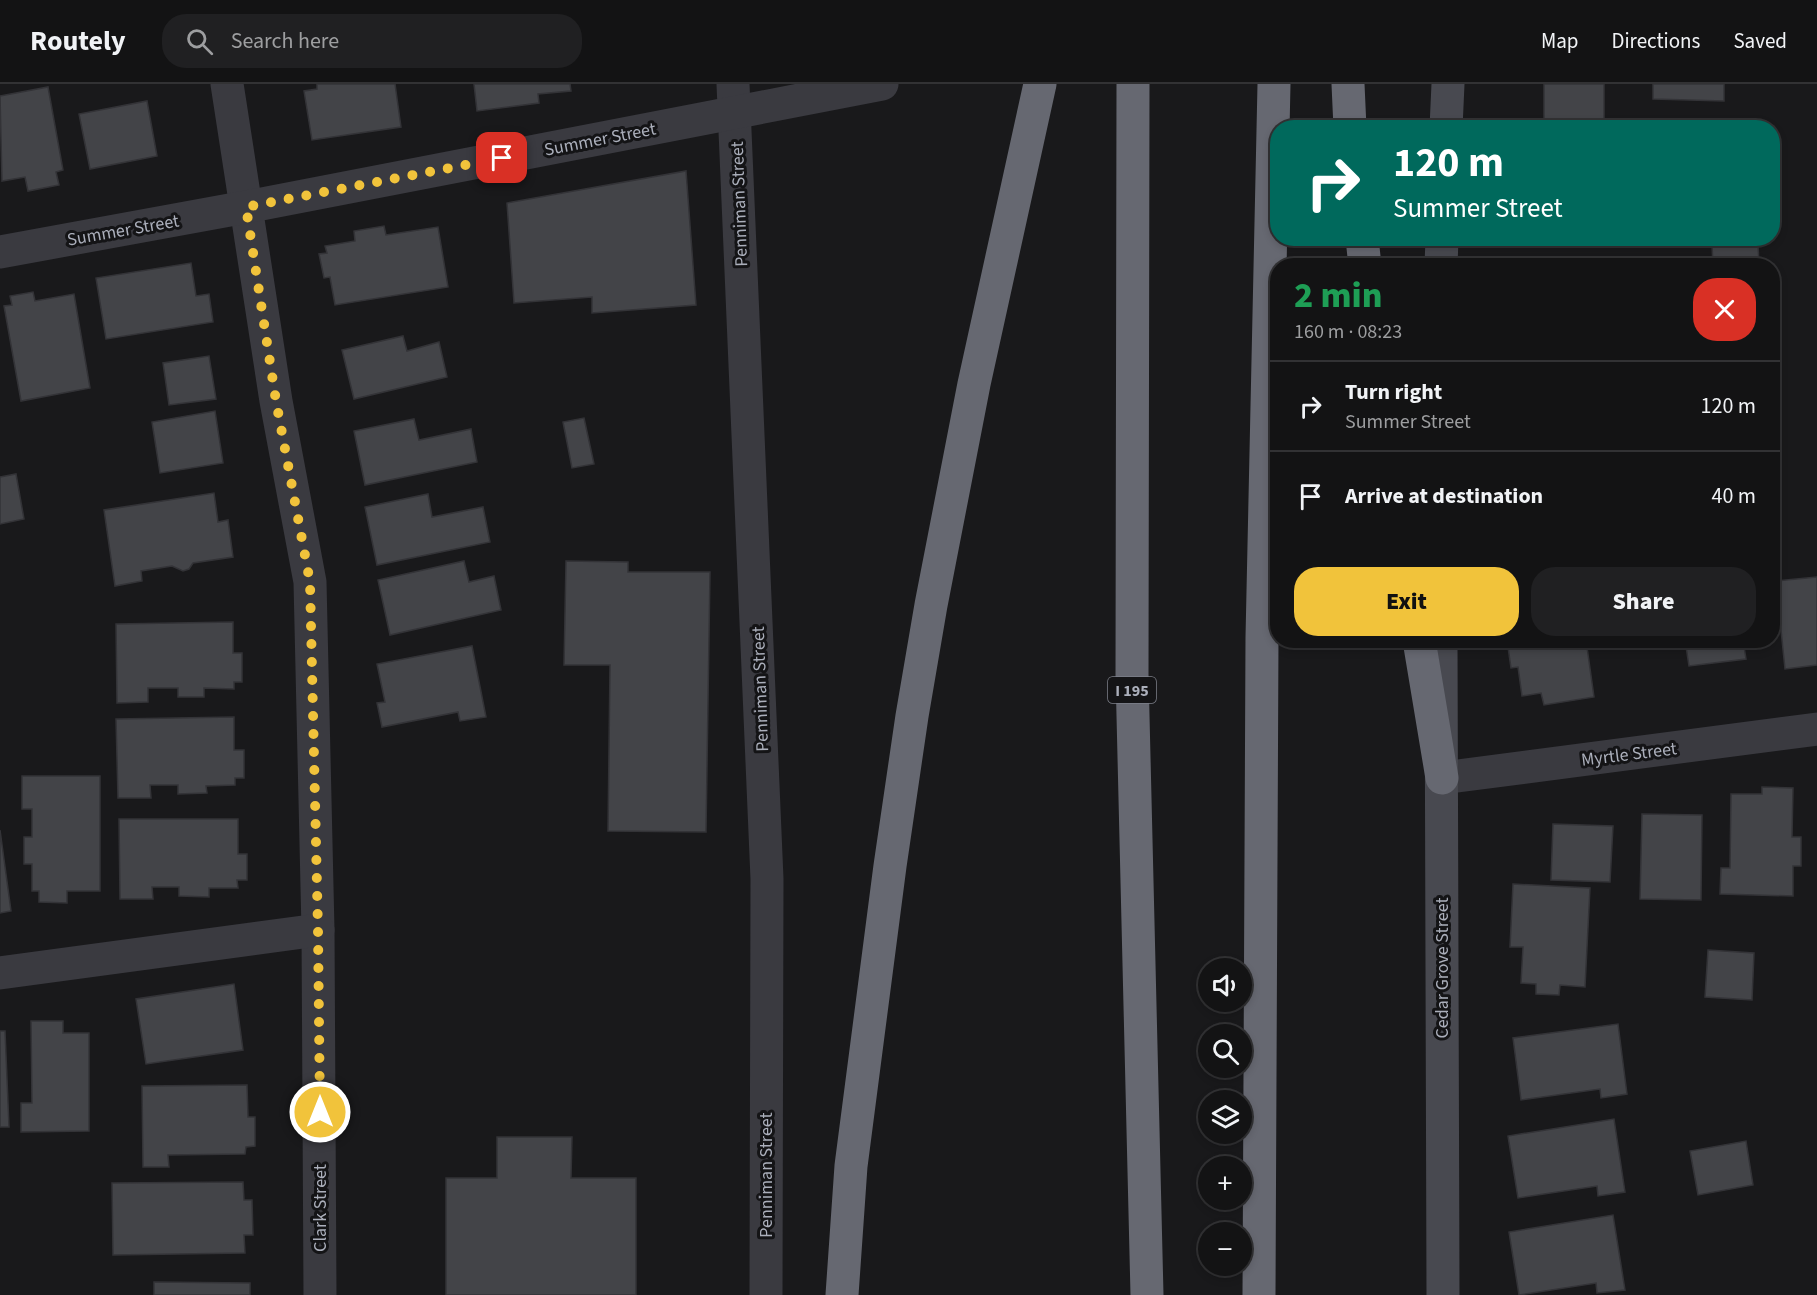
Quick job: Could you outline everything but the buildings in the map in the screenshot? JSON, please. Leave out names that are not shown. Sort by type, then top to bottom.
[{"type":"highway","points":[[842,1295],[851,1166],[912,716],[972,395],[1040,84]]},
{"type":"highway","name":"I 195","points":[[1133,84],[1132,674],[1148,1295]]},
{"type":"highway","points":[[1273,120],[1274,84]]},
{"type":"highway","points":[[1347,84],[1349,120]]},
{"type":"highway","points":[[1259,1295],[1262,649],[1270,272]]},
{"type":"highway","points":[[1420,648],[1442,778]]},
{"type":"main road","points":[[1446,120],[1448,84]]},
{"type":"main road","name":"Cedar Grove Street","points":[[1441,648],[1443,1295]]},
{"type":"street","name":"Clark Street","points":[[227,84],[276,401],[310,582],[318,930],[321,1295]]},
{"type":"street","name":"Summer Street","points":[[0,252],[246,207],[734,99],[882,84]]},
{"type":"street","name":"Penniman Street","points":[[734,99],[767,879],[766,1295]]},
{"type":"street","name":"Myrtle Street","points":[[1442,778],[1817,729]]},
{"type":"street","points":[[0,973],[318,930]]},
{"type":"route","points":[[320,1112],[310,582],[276,401],[246,207],[502,158]]}]
